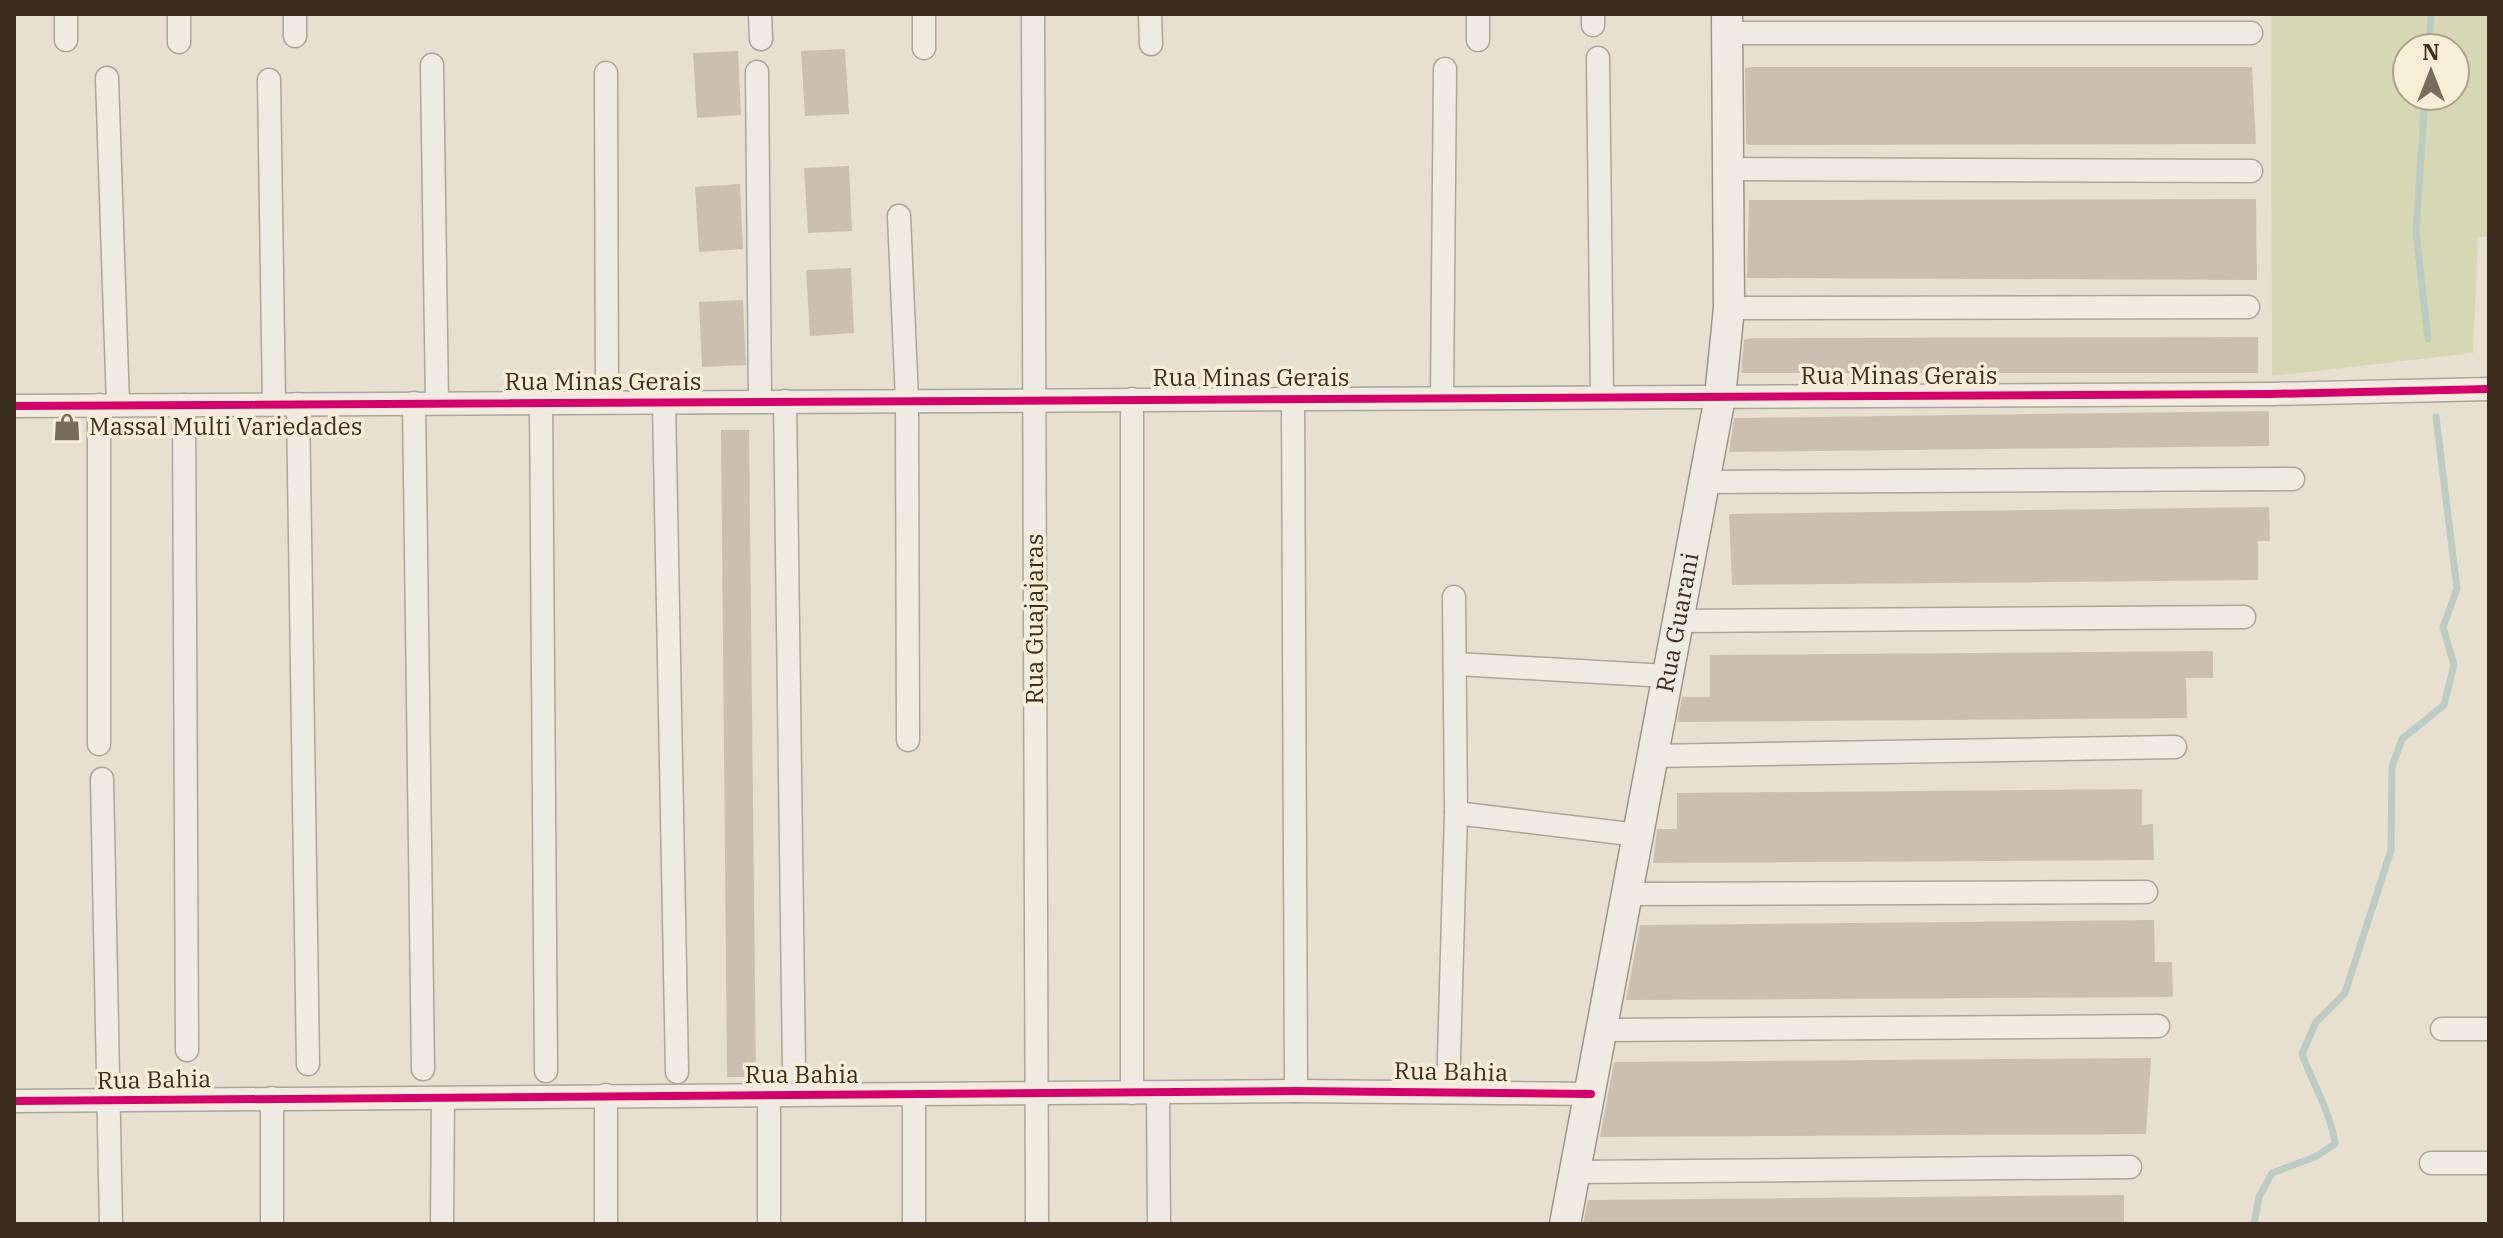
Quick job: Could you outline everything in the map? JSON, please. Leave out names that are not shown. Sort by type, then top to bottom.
[{"type":"street","points":[[66,14],[66,40]]},
{"type":"street","points":[[179,14],[179,42]]},
{"type":"street","points":[[760,14],[761,39]]},
{"type":"street","points":[[924,14],[924,48]]},
{"type":"street","name":"Rua Guajajaras","points":[[1033,14],[1037,1224]]},
{"type":"street","points":[[1150,14],[1151,44]]},
{"type":"street","points":[[1478,14],[1478,40]]},
{"type":"street","points":[[1727,23],[2251,33]]},
{"type":"street","name":"Rua Guarani","points":[[1565,1224],[1720,397],[1729,308],[1727,23]]},
{"type":"street","points":[[1598,58],[1602,396]]},
{"type":"street","points":[[432,65],[437,403]]},
{"type":"street","points":[[1442,397],[1445,69]]},
{"type":"street","points":[[757,72],[760,401]]},
{"type":"street","points":[[606,73],[607,402]]},
{"type":"street","points":[[99,744],[108,405],[107,78]]},
{"type":"street","points":[[269,80],[274,404]]},
{"type":"street","points":[[1728,169],[2251,171]]},
{"type":"street","points":[[899,216],[907,400],[908,740]]},
{"type":"street","points":[[1729,308],[2248,307]]},
{"type":"street","name":"Rua Minas Gerais","points":[[14,406],[1720,397],[2489,389]]},
{"type":"street","points":[[1293,398],[1296,1091]]},
{"type":"street","points":[[1132,399],[1132,1093]]},
{"type":"street","points":[[785,401],[794,1071]]},
{"type":"street","points":[[664,402],[677,1072]]},
{"type":"street","points":[[414,403],[423,1069]]},
{"type":"street","points":[[541,403],[546,1071]]},
{"type":"street","points":[[298,404],[308,1064]]},
{"type":"street","points":[[184,405],[187,1050]]},
{"type":"street","points":[[1705,482],[2293,479]]},
{"type":"street","points":[[1448,1092],[1456,813],[1454,597]]},
{"type":"street","points":[[1679,621],[2244,617]]},
{"type":"street","points":[[1457,664],[1667,676]]},
{"type":"street","points":[[1653,756],[2175,747]]},
{"type":"street","points":[[102,779],[111,1224]]},
{"type":"street","points":[[1456,813],[1638,835]]},
{"type":"street","points":[[1628,894],[2146,892]]},
{"type":"street","points":[[1602,1030],[2158,1026]]},
{"type":"street","points":[[2442,1029],[2489,1029]]},
{"type":"street","name":"Rua Bahia","points":[[14,1101],[1296,1091],[1591,1094]]},
{"type":"street","points":[[1158,1093],[1159,1224]]},
{"type":"street","points":[[606,1095],[606,1224]]},
{"type":"street","points":[[914,1095],[914,1224]]},
{"type":"street","points":[[769,1096],[769,1224]]},
{"type":"street","points":[[272,1098],[272,1224]]},
{"type":"street","points":[[442,1224],[443,1098]]},
{"type":"street","points":[[2431,1163],[2489,1163]]},
{"type":"street","points":[[1575,1172],[2130,1167]]},
{"type":"green space","points":[[2271,14],[2489,14],[2489,236],[2478,237],[2473,353],[2272,376]]},
{"type":"building","points":[[845,49],[849,114],[805,116],[801,51]]},
{"type":"building","points":[[738,51],[741,115],[697,118],[693,53]]},
{"type":"building","points":[[2252,67],[2256,144],[1749,145],[1746,143],[1745,68]]},
{"type":"building","points":[[849,166],[852,231],[808,233],[804,168]]},
{"type":"building","points":[[740,184],[743,249],[699,252],[695,187]]},
{"type":"building","points":[[2256,199],[2257,280],[1747,278],[1749,200]]},
{"type":"building","points":[[851,268],[854,333],[810,336],[806,270]]},
{"type":"building","points":[[743,300],[746,365],[702,367],[699,302]]},
{"type":"building","points":[[2258,337],[2258,373],[1741,373],[1744,340],[1751,338]]},
{"type":"building","points":[[2269,411],[2269,446],[1729,452],[1734,418]]},
{"type":"building","points":[[721,430],[749,430],[756,1077],[727,1077]]},
{"type":"building","points":[[2269,507],[2270,541],[2258,541],[2258,580],[1732,585],[1729,514]]},
{"type":"building","points":[[2213,651],[2213,678],[2186,678],[2187,718],[1677,722],[1682,697],[1710,697],[1710,655]]},
{"type":"building","points":[[2142,789],[2142,825],[2153,824],[2154,860],[1653,863],[1657,829],[1677,829],[1677,793]]},
{"type":"building","points":[[2154,920],[2155,962],[2172,962],[2173,997],[1626,1000],[1640,925]]},
{"type":"building","points":[[2151,1058],[2146,1134],[1600,1137],[1614,1062]]},
{"type":"building","points":[[2124,1195],[2124,1224],[1583,1224],[1588,1200]]},
{"type":"waterway","points":[[2430,32],[2431,14]]},
{"type":"waterway","points":[[2424,112],[2416,232],[2428,339]]},
{"type":"waterway","points":[[2254,1224],[2259,1197],[2272,1173],[2315,1157],[2335,1144],[2326,1110],[2302,1054],[2316,1022],[2345,993],[2391,850],[2392,767],[2402,739],[2444,705],[2454,665],[2443,627],[2457,589],[2436,417]]},
{"type":"cycle path","points":[[14,406],[2271,394],[2489,389]]},
{"type":"cycle path","points":[[14,1101],[1296,1091],[1591,1094]]},
{"type":"place","name":"Massal Multi Variedades","points":[[67,427]]}]
